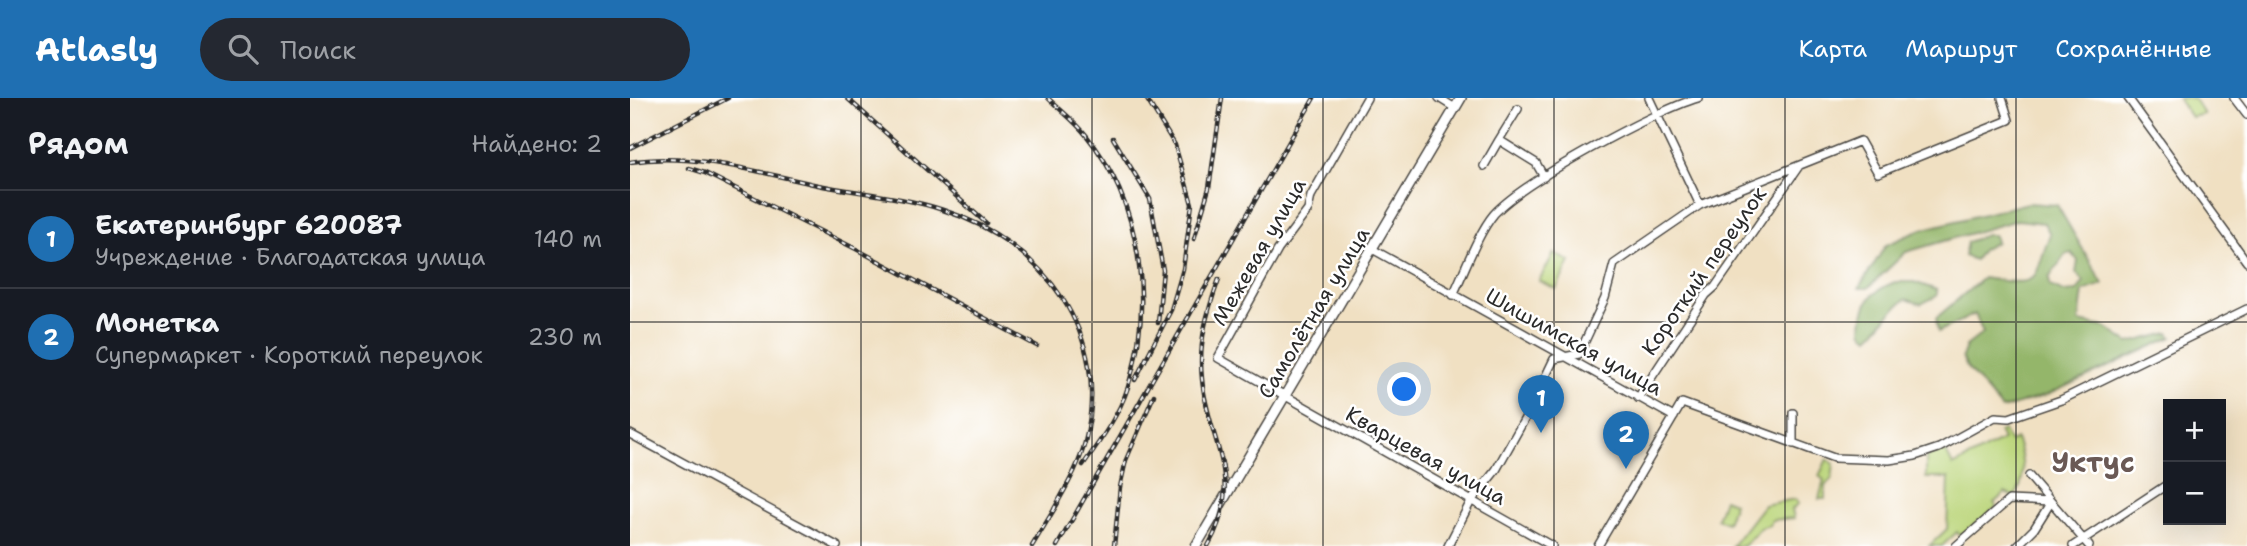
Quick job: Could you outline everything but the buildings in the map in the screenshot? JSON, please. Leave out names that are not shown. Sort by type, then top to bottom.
[{"type":"main road","name":"Самолётная улица","points":[[1196,546],[1374,250],[1461,98]]},
{"type":"street","name":"Межевая улица","points":[[1284,397],[1218,358],[1278,250],[1308,210],[1311,196],[1367,98]]},
{"type":"street","points":[[1439,98],[1455,108]]},
{"type":"street","points":[[1649,98],[1700,205]]},
{"type":"street","points":[[1452,295],[1493,216],[1522,190],[1658,114],[1698,98]]},
{"type":"street","points":[[1448,546],[1471,501],[1502,459],[1554,359],[1579,354],[1605,298],[1614,264],[1700,205],[1860,141],[1878,173],[2008,120],[2002,98]]},
{"type":"street","points":[[2128,98],[2247,262]]},
{"type":"street","points":[[2234,98],[2247,115]]},
{"type":"street","points":[[1484,166],[1518,109]]},
{"type":"street","points":[[1499,139],[1536,163],[1544,177]]},
{"type":"street","name":"Короткий переулок","points":[[1638,398],[1706,295],[1715,287],[1800,165]]},
{"type":"street","name":"Шишимская улица","points":[[1374,250],[1674,417],[1682,403],[1834,458],[1889,460],[1915,456],[1939,448],[1995,417],[2009,418],[2061,400],[2247,309]]},
{"type":"street","name":"Кварцевая улица","points":[[1284,397],[1552,546]]},
{"type":"street","points":[[1793,413],[1793,444]]},
{"type":"street","points":[[1598,546],[1674,417]]},
{"type":"street","points":[[630,434],[836,546]]},
{"type":"street","points":[[2029,476],[2087,542]]},
{"type":"street","points":[[2073,546],[2087,542],[2163,488]]},
{"type":"street","points":[[1956,546],[2009,500],[2051,502]]},
{"type":"street","points":[[2017,546],[2034,529],[2051,502]]},
{"type":"green space","points":[[2178,98],[2193,98],[2204,114],[2191,117]]},
{"type":"green space","points":[[2028,203],[2057,205],[2103,284],[2083,291],[2079,322],[2105,327],[2129,343],[2169,333],[2172,337],[2047,395],[2002,409],[1967,368],[1962,357],[1966,346],[1983,333],[1975,314],[1938,332],[1936,318],[1983,278],[2016,282],[2032,278],[2037,272],[2050,234],[2044,223],[2017,220],[1906,252],[1868,288],[1859,288],[1886,245],[1920,230]],"holes":[[[2072,253],[2078,261],[2076,273],[2084,281],[2077,291],[2064,292],[2050,286],[2049,278],[2065,255]]]},
{"type":"green space","points":[[1994,235],[1996,242],[1982,250],[1975,260],[1964,256],[1967,242]]},
{"type":"green space","points":[[1554,253],[1570,262],[1556,289],[1539,281]]},
{"type":"green space","points":[[1895,282],[1914,282],[1937,290],[1937,296],[1921,304],[1906,299],[1869,337],[1862,331],[1866,306],[1879,290]]},
{"type":"green space","points":[[2003,430],[2010,442],[2016,439],[2020,453],[2022,477],[2018,491],[2014,497],[2005,493],[1994,503],[1997,507],[1960,536],[1957,532],[1942,546],[1929,546],[1947,529],[1949,478],[1926,478],[1926,457],[1944,448],[1953,466],[2003,440],[1999,432]]},
{"type":"green space","points":[[1827,459],[1834,464],[1832,479],[1825,486],[1825,499],[1819,499],[1824,480],[1819,476]]},
{"type":"green space","points":[[1724,499],[1734,503],[1727,523],[1717,519]]},
{"type":"green space","points":[[1795,499],[1799,503],[1792,509],[1794,518],[1772,520],[1770,525],[1760,528],[1744,546],[1732,546],[1764,505]]},
{"type":"railway","points":[[630,148],[728,98]]},
{"type":"railway","points":[[847,98],[986,223]]},
{"type":"railway","points":[[1048,98],[1082,130],[1105,162],[1120,191],[1138,255],[1140,322],[1128,387],[1114,418],[1083,465]]},
{"type":"railway","points":[[1135,380],[1171,310],[1183,269],[1192,204],[1175,145],[1146,98]]},
{"type":"railway","points":[[1194,239],[1209,188],[1222,98]]},
{"type":"railway","points":[[1057,546],[1314,98]]},
{"type":"railway","points":[[1113,138],[1150,199],[1163,270],[1158,323]]},
{"type":"railway","points":[[630,162],[701,161],[913,202],[943,210],[979,225],[1011,245],[1039,269],[1062,298],[1079,330],[1089,365],[1091,403],[1085,442],[1076,468],[1054,509]]},
{"type":"railway","points":[[689,168],[705,173],[856,249],[1037,346]]},
{"type":"railway","points":[[1208,546],[1219,522],[1224,500],[1224,480],[1206,402],[1201,353],[1207,316],[1219,279]]},
{"type":"railway","points":[[1114,546],[1120,487],[1126,460],[1154,395]]},
{"type":"railway","points":[[1032,546],[1058,503]]},
{"type":"place","name":"Екатеринбург 620087","points":[[1541,433]]},
{"type":"place","name":"Монетка","points":[[1626,469]]},
{"type":"district","name":"Уктус","points":[[2093,462]]}]
